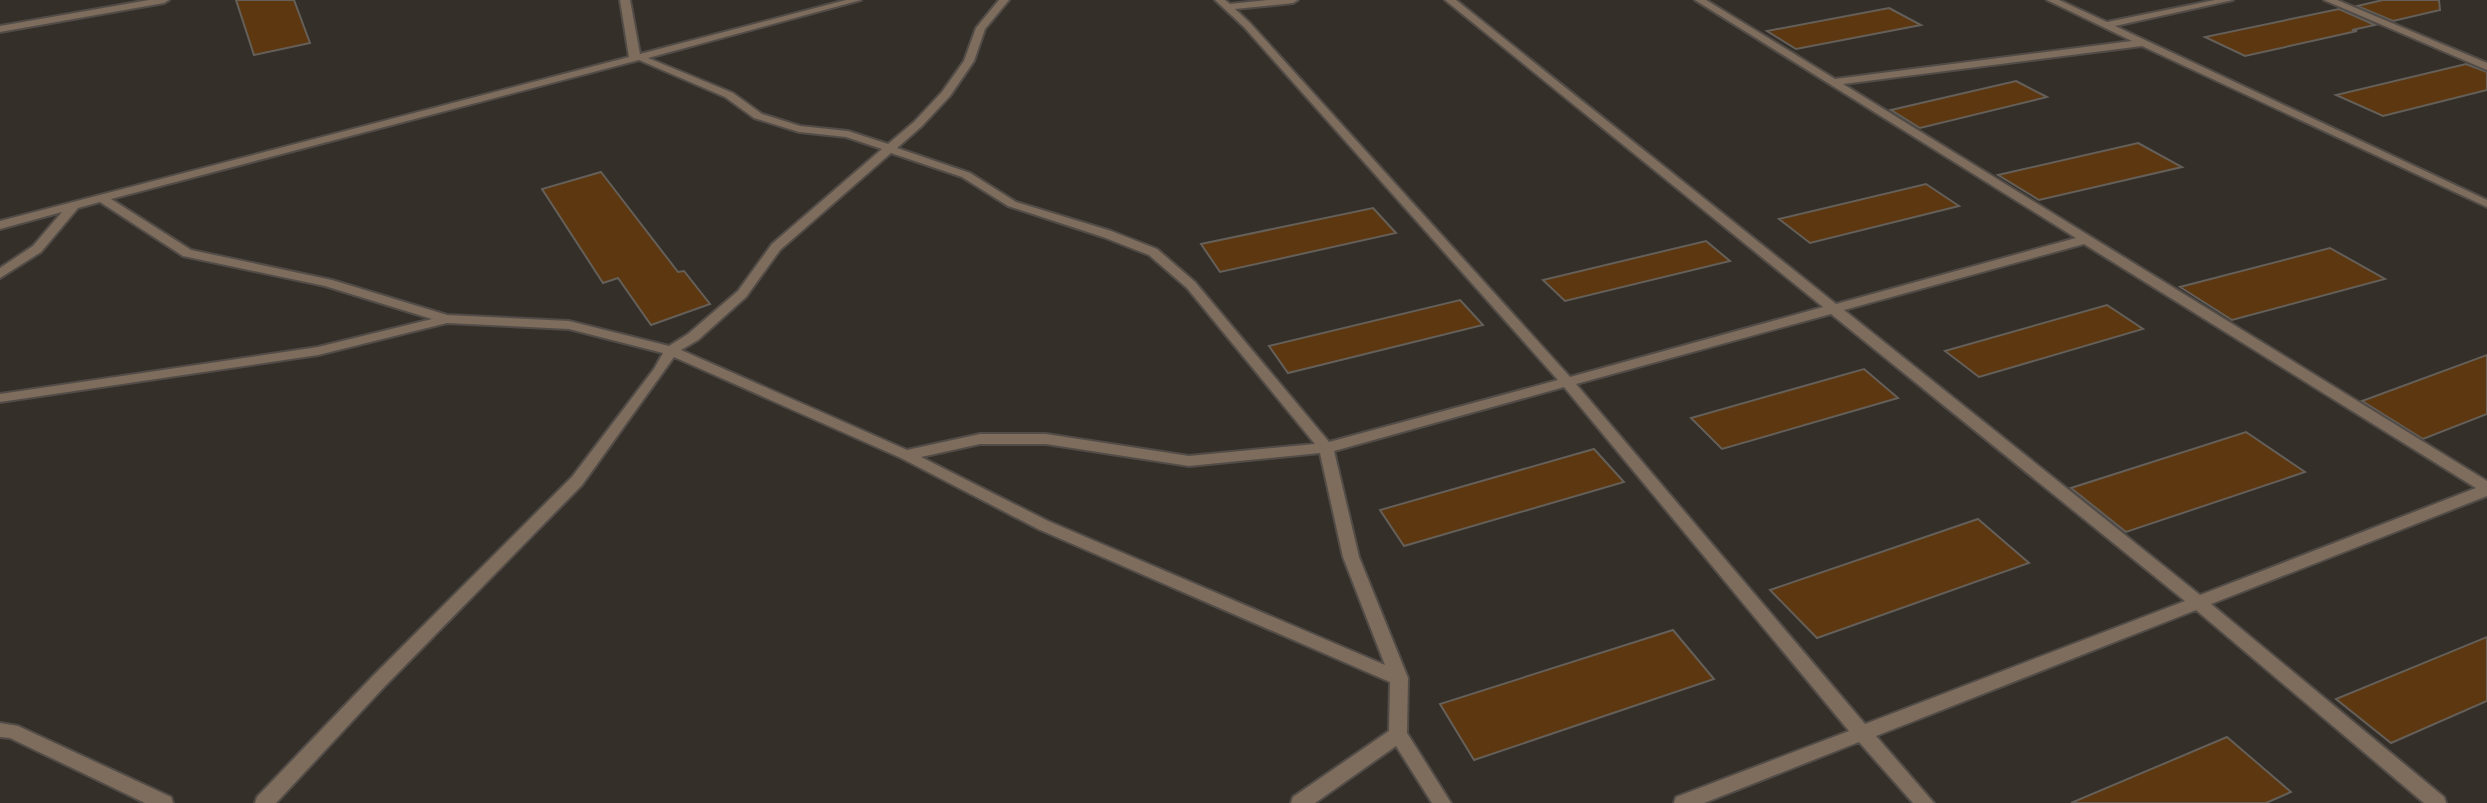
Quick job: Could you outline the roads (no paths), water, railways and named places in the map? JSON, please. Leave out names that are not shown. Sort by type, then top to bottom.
[{"type":"street","points":[[0,29],[164,0]]},
{"type":"street","points":[[625,0],[637,58]]},
{"type":"street","points":[[0,225],[856,0]]},
{"type":"street","points":[[264,803],[379,681],[577,481],[660,370],[671,351],[693,337],[742,294],[776,247],[843,190],[888,147],[918,124],[946,94],[969,61],[981,28],[1004,0]]},
{"type":"street","points":[[1220,0],[1231,4],[1293,0]]},
{"type":"street","points":[[1450,0],[2199,603],[2437,803]]},
{"type":"street","points":[[1700,0],[2487,489]]},
{"type":"street","points":[[2052,0],[2487,204]]},
{"type":"street","points":[[2105,25],[2228,0]]},
{"type":"street","points":[[2329,0],[2487,67]]},
{"type":"street","points":[[1231,4],[1567,382],[1925,803]]},
{"type":"street","points":[[1835,82],[2144,43]]},
{"type":"street","points":[[637,58],[729,95],[758,116],[799,129],[848,134],[966,175],[1012,204],[1107,234],[1153,252],[1191,285],[1326,448],[1351,557],[1399,678],[1398,734],[1442,803]]},
{"type":"street","points":[[103,199],[187,253],[328,283],[447,319],[569,325],[671,351],[906,455],[1043,525],[1399,678]]},
{"type":"street","points":[[0,274],[37,249],[74,206]]},
{"type":"street","points":[[906,455],[980,439],[1046,439],[1189,461],[1326,448],[2084,240]]},
{"type":"street","points":[[0,398],[318,351],[447,319]]},
{"type":"street","points":[[1683,803],[2487,489]]},
{"type":"street","points":[[0,730],[12,731],[164,803]]},
{"type":"street","points":[[1300,803],[1398,734]]}]
